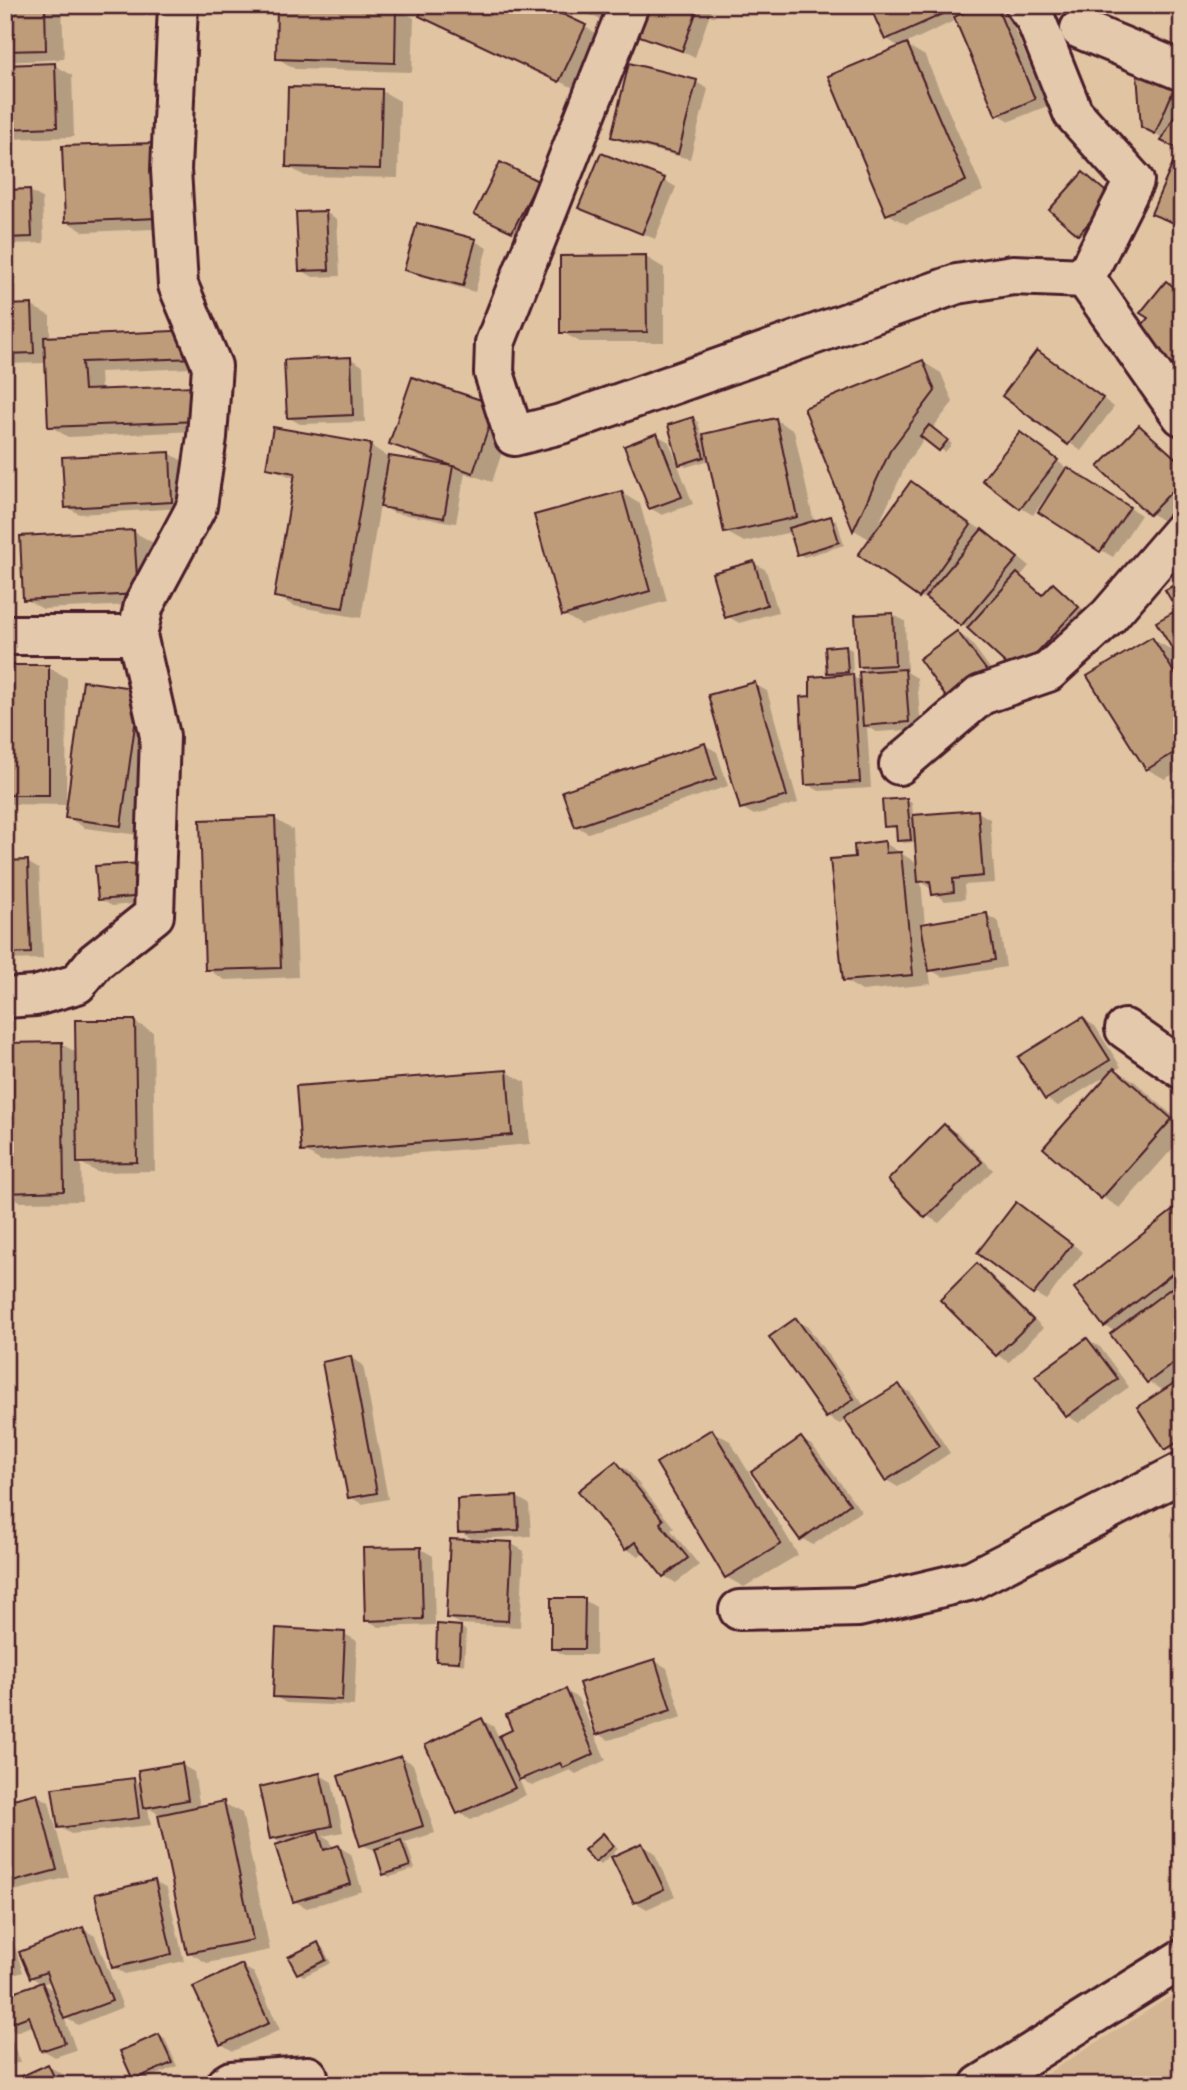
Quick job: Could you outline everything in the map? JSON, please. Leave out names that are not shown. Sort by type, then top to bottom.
[{"type":"street","points":[[5,998],[35,996],[76,984],[95,962],[155,915],[160,736],[137,635],[144,605],[197,506],[207,437],[212,366],[178,285],[171,170],[178,5]]},
{"type":"street","points":[[629,5],[495,343],[494,373],[514,436],[561,424],[957,284],[1013,275],[1085,278]]},
{"type":"street","points":[[1025,5],[1035,18],[1073,113],[1134,181],[1085,278]]},
{"type":"street","points":[[1073,113],[1078,17],[1182,71]]},
{"type":"street","points":[[1085,278],[1182,416]]},
{"type":"street","points":[[899,765],[981,695],[1048,672],[1108,617],[1182,531]]},
{"type":"street","points":[[5,635],[137,635]]},
{"type":"street","points":[[1125,1029],[1182,1069]]},
{"type":"street","points":[[739,1610],[858,1607],[971,1580],[1182,1472]]},
{"type":"street","points":[[980,2085],[1182,1959]]},
{"type":"street","points":[[225,2085],[231,2081],[308,2076]]},
{"type":"shaded area","points":[[1182,1989],[1182,2085],[1029,2085]]},
{"type":"building","points":[[5,5],[45,5],[46,50],[5,51]]},
{"type":"building","points":[[277,5],[396,6],[395,63],[276,59]]},
{"type":"building","points":[[424,5],[543,5],[586,25],[559,82],[419,16]]},
{"type":"building","points":[[644,5],[699,5],[682,51],[634,34]]},
{"type":"building","points":[[880,5],[939,5],[943,14],[885,40],[871,9]]},
{"type":"building","points":[[981,5],[996,5],[1035,99],[996,116],[954,17]]},
{"type":"building","points":[[907,43],[966,181],[886,215],[828,76]]},
{"type":"building","points":[[1136,60],[1179,77],[1155,134],[1141,127]]},
{"type":"building","points":[[55,63],[57,127],[5,129],[5,65]]},
{"type":"building","points":[[629,63],[697,80],[678,154],[611,137]]},
{"type":"building","points":[[288,87],[382,89],[380,169],[286,167]]},
{"type":"building","points":[[1182,102],[1182,151],[1161,141]]},
{"type":"building","points":[[154,143],[157,218],[65,222],[62,146]]},
{"type":"building","points":[[601,153],[665,178],[642,234],[578,208]]},
{"type":"building","points":[[1176,156],[1182,158],[1182,226],[1151,214]]},
{"type":"building","points":[[500,162],[538,181],[512,232],[474,214]]},
{"type":"building","points":[[1083,172],[1112,197],[1078,235],[1049,210]]},
{"type":"building","points":[[30,189],[32,237],[5,238],[5,190]]},
{"type":"building","points":[[326,211],[329,270],[299,271],[296,212]]},
{"type":"building","points":[[417,223],[476,239],[463,286],[404,270]]},
{"type":"building","points":[[646,255],[647,332],[560,333],[560,256]]},
{"type":"building","points":[[1166,281],[1182,293],[1182,372],[1134,335],[1148,318],[1140,313]]},
{"type":"building","points":[[32,304],[34,353],[5,354],[5,305]]},
{"type":"building","points":[[195,330],[197,358],[82,362],[84,390],[197,386],[199,421],[48,427],[44,337]]},
{"type":"building","points":[[1037,350],[1103,398],[1068,445],[1002,396]]},
{"type":"building","points":[[351,357],[353,415],[287,418],[284,360]]},
{"type":"building","points":[[923,360],[935,391],[890,451],[853,531],[804,408]]},
{"type":"building","points":[[412,377],[496,405],[473,473],[389,444]]},
{"type":"building","points":[[693,417],[704,457],[679,465],[668,425]]},
{"type":"building","points":[[776,418],[797,517],[724,533],[703,434]]},
{"type":"building","points":[[929,425],[948,440],[939,451],[920,436]]},
{"type":"building","points":[[1139,425],[1182,464],[1182,481],[1149,515],[1098,467]]},
{"type":"building","points":[[273,427],[371,444],[343,608],[274,597],[295,473],[266,468]]},
{"type":"building","points":[[1020,432],[1058,460],[1020,509],[982,480]]},
{"type":"building","points":[[657,433],[682,497],[649,509],[624,446]]},
{"type":"building","points":[[170,452],[172,502],[65,508],[62,457]]},
{"type":"building","points":[[389,456],[453,466],[444,518],[380,507]]},
{"type":"building","points":[[1067,467],[1130,507],[1100,552],[1038,512]]},
{"type":"building","points":[[911,481],[971,525],[919,598],[858,555]]},
{"type":"building","points":[[622,491],[650,591],[562,616],[534,515]]},
{"type":"building","points":[[831,516],[839,542],[797,555],[789,528]]},
{"type":"building","points":[[982,529],[1018,558],[961,626],[925,597]]},
{"type":"building","points":[[134,530],[138,594],[23,600],[20,536]]},
{"type":"building","points":[[754,561],[767,605],[725,618],[712,573]]},
{"type":"building","points":[[1017,573],[1042,595],[1053,583],[1079,607],[1017,674],[967,628]]},
{"type":"building","points":[[1182,581],[1182,665],[1156,622],[1177,610],[1165,590]]},
{"type":"building","points":[[893,613],[895,665],[858,667],[855,615]]},
{"type":"building","points":[[957,631],[987,671],[948,700],[919,659]]},
{"type":"building","points":[[1152,637],[1182,685],[1182,748],[1146,770],[1087,676]]},
{"type":"building","points":[[846,645],[848,672],[827,673],[825,647]]},
{"type":"building","points":[[5,665],[49,665],[49,795],[5,795]]},
{"type":"building","points":[[905,669],[909,722],[863,726],[859,672]]},
{"type":"building","points":[[853,674],[860,782],[805,785],[800,697],[810,696],[810,677]]},
{"type":"building","points":[[83,681],[140,689],[121,826],[65,818]]},
{"type":"building","points":[[755,682],[787,796],[740,809],[708,695]]},
{"type":"building","points":[[705,743],[716,779],[575,827],[562,791]]},
{"type":"building","points":[[907,798],[911,840],[897,841],[896,826],[884,827],[882,800]]},
{"type":"building","points":[[978,810],[983,876],[953,879],[954,892],[932,895],[930,881],[918,882],[913,815]]},
{"type":"building","points":[[275,817],[281,968],[205,970],[200,820]]},
{"type":"building","points":[[885,841],[886,853],[901,852],[913,975],[843,981],[830,859],[855,857],[854,845]]},
{"type":"building","points":[[28,860],[31,953],[5,954],[5,861]]},
{"type":"building","points":[[142,863],[145,896],[98,900],[95,866]]},
{"type":"building","points":[[987,913],[995,960],[929,971],[921,924]]},
{"type":"building","points":[[1083,1017],[1110,1060],[1045,1100],[1018,1057]]},
{"type":"building","points":[[75,1020],[135,1020],[137,1162],[77,1163]]},
{"type":"building","points":[[62,1042],[64,1191],[5,1193],[5,1043]]},
{"type":"building","points":[[1114,1068],[1172,1119],[1101,1199],[1043,1148]]},
{"type":"building","points":[[507,1070],[512,1135],[301,1152],[296,1086]]},
{"type":"building","points":[[944,1124],[982,1162],[925,1218],[888,1180]]},
{"type":"building","points":[[1016,1202],[1072,1244],[1033,1295],[977,1253]]},
{"type":"building","points":[[1182,1203],[1182,1266],[1104,1327],[1074,1288]]},
{"type":"building","points":[[977,1263],[1033,1320],[996,1356],[940,1300]]},
{"type":"building","points":[[1182,1280],[1182,1357],[1147,1383],[1110,1334]]},
{"type":"building","points":[[796,1318],[854,1399],[826,1418],[769,1337]]},
{"type":"building","points":[[1087,1338],[1118,1379],[1066,1417],[1035,1376]]},
{"type":"building","points":[[351,1356],[377,1493],[348,1498],[322,1362]]},
{"type":"building","points":[[1182,1378],[1182,1439],[1165,1450],[1137,1407]]},
{"type":"building","points":[[899,1384],[939,1446],[885,1481],[844,1418]]},
{"type":"building","points":[[712,1429],[781,1544],[725,1578],[656,1463]]},
{"type":"building","points":[[801,1437],[850,1504],[800,1540],[751,1472]]},
{"type":"building","points":[[616,1461],[663,1520],[660,1523],[688,1558],[663,1577],[635,1542],[625,1550],[578,1491]]},
{"type":"building","points":[[517,1496],[519,1530],[458,1533],[457,1499]]},
{"type":"building","points":[[450,1539],[512,1542],[508,1621],[446,1618]]},
{"type":"building","points":[[421,1547],[423,1619],[365,1621],[363,1548]]},
{"type":"building","points":[[551,1598],[585,1598],[584,1649],[551,1649]]},
{"type":"building","points":[[437,1624],[461,1626],[459,1662],[436,1661]]},
{"type":"building","points":[[276,1628],[345,1632],[342,1700],[273,1697]]},
{"type":"building","points":[[655,1659],[671,1710],[596,1735],[579,1683]]},
{"type":"building","points":[[566,1689],[594,1754],[563,1768],[560,1763],[519,1780],[499,1736],[512,1730],[506,1715]]},
{"type":"building","points":[[482,1718],[515,1788],[457,1814],[425,1745]]},
{"type":"building","points":[[401,1756],[423,1826],[360,1846],[338,1776]]},
{"type":"building","points":[[182,1763],[188,1800],[144,1808],[138,1770]]},
{"type":"building","points":[[320,1773],[332,1826],[270,1839],[259,1787]]},
{"type":"building","points":[[134,1778],[139,1818],[58,1828],[52,1788]]},
{"type":"building","points":[[37,1793],[57,1870],[5,1884],[5,1801]]},
{"type":"building","points":[[224,1801],[253,1940],[187,1953],[158,1815]]},
{"type":"building","points":[[318,1831],[324,1850],[339,1845],[351,1884],[293,1902],[275,1845]]},
{"type":"building","points":[[603,1833],[614,1846],[595,1862],[584,1850]]},
{"type":"building","points":[[401,1840],[410,1866],[383,1875],[375,1849]]},
{"type":"building","points":[[642,1843],[664,1889],[634,1903],[611,1857]]},
{"type":"building","points":[[155,1880],[172,1954],[112,1968],[95,1894]]},
{"type":"building","points":[[83,1927],[112,2001],[64,2019],[46,1972],[30,1978],[19,1952]]},
{"type":"building","points":[[318,1942],[326,1960],[297,1974],[288,1957]]},
{"type":"building","points":[[242,1964],[269,2023],[220,2045],[193,1987]]},
{"type":"building","points":[[42,1982],[65,2043],[41,2051],[29,2016],[5,2025],[5,1995]]},
{"type":"building","points":[[159,2034],[172,2063],[133,2080],[120,2051]]},
{"type":"building","points":[[48,2064],[58,2085],[5,2085],[5,2084]]}]
